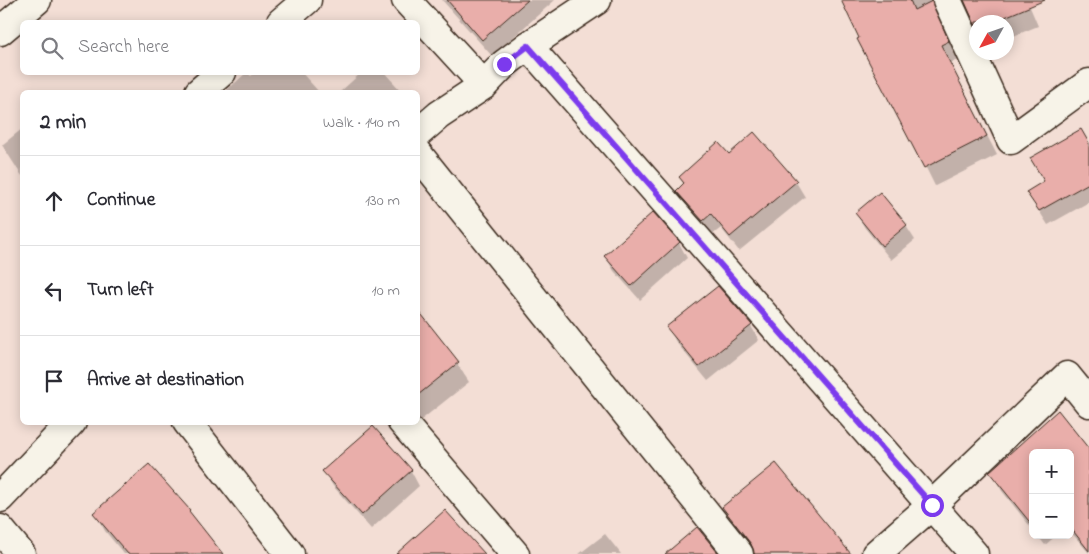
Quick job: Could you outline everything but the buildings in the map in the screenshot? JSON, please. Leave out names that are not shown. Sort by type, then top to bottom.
[{"type":"street","points":[[0,31],[37,0]]},
{"type":"street","points":[[283,20],[307,0]]},
{"type":"street","points":[[406,0],[484,85]]},
{"type":"street","points":[[420,131],[439,115],[484,85],[504,64],[528,46],[597,0]]},
{"type":"street","points":[[947,0],[1011,140],[1089,83]]},
{"type":"street","points":[[528,46],[974,554]]},
{"type":"street","points":[[200,90],[218,75]]},
{"type":"street","points":[[420,156],[740,554]]},
{"type":"street","points":[[876,554],[932,505],[1067,376],[1089,403]]},
{"type":"street","points":[[2,492],[69,425]]},
{"type":"street","points":[[189,425],[290,554]]},
{"type":"street","points":[[405,425],[514,554]]},
{"type":"street","points":[[0,529],[21,554]]},
{"type":"route","points":[[504,64],[528,46],[932,505]]}]
